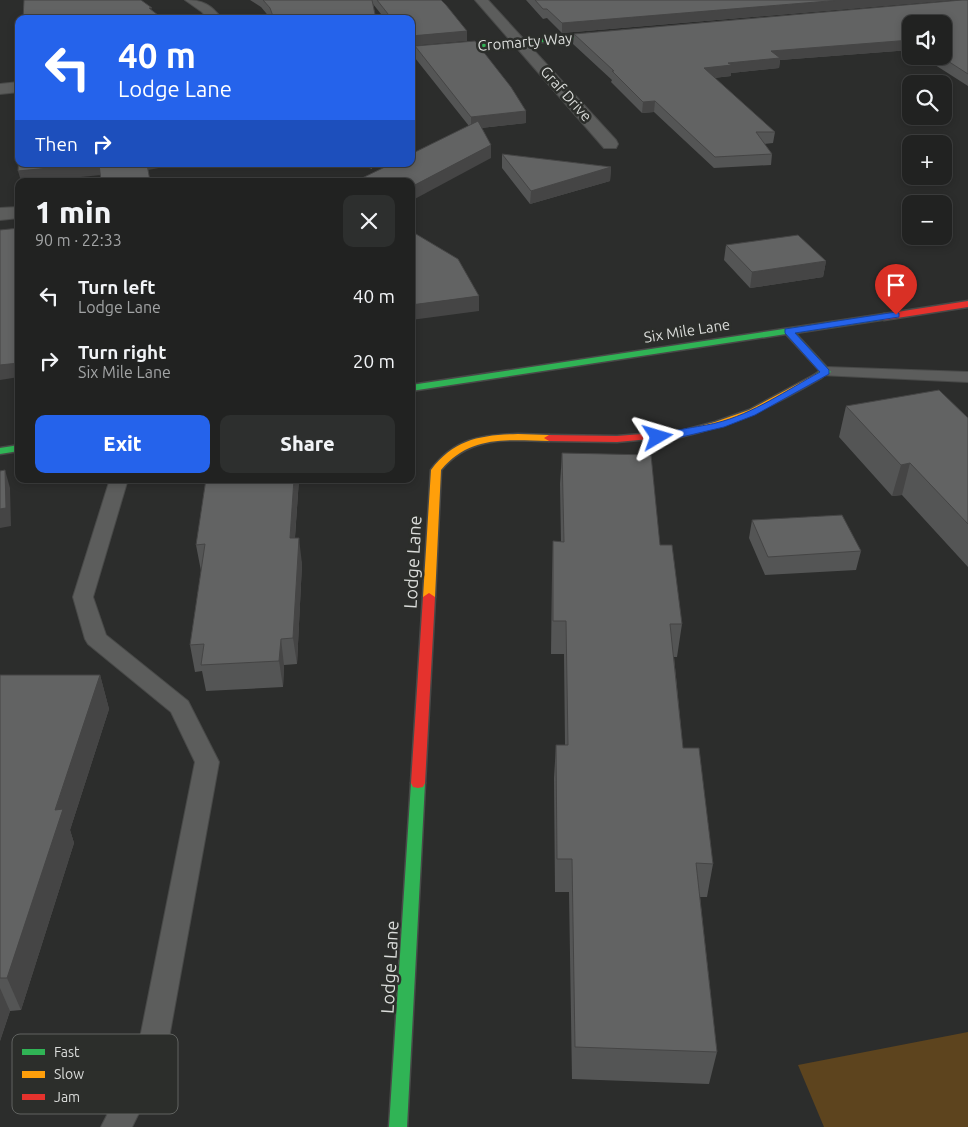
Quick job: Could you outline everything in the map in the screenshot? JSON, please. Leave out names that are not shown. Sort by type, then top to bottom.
[{"type":"street","points":[[191,0],[211,15]]},
{"type":"street","name":"Graf Drive","points":[[481,0],[610,144]]},
{"type":"street","name":"Cromarty Way","points":[[415,52],[620,33]]},
{"type":"street","points":[[0,88],[15,87]]},
{"type":"street","points":[[0,214],[15,212]]},
{"type":"street","name":"Six Mile Lane","points":[[415,387],[968,304]]},
{"type":"street","points":[[788,331],[826,372]]},
{"type":"street","name":"Lodge Lane","points":[[398,1127],[436,470],[453,450],[470,442],[494,437],[628,439],[673,436],[721,425],[752,413],[826,372]]},
{"type":"street","points":[[0,450],[15,448]]},
{"type":"lane","points":[[826,372],[968,377]]},
{"type":"lane","points":[[118,483],[83,597],[88,614],[96,639],[180,707],[207,762],[155,1034]]},
{"type":"lane","points":[[116,1127],[123,1114]]},
{"type":"shaded area","points":[[968,1032],[968,1127],[824,1127],[798,1065]]},
{"type":"building","points":[[24,0],[141,0],[158,15],[23,15]]},
{"type":"building","points":[[263,0],[372,0],[375,15],[273,15],[270,8]]},
{"type":"building","points":[[377,0],[441,0],[467,31],[415,36],[415,15],[389,15]]},
{"type":"building","points":[[535,0],[841,0],[562,23],[547,9],[543,9]]},
{"type":"building","points":[[968,0],[968,74],[952,64],[952,15],[902,15],[902,41],[771,51],[780,58],[728,63],[732,65],[704,68],[775,132],[756,132],[772,154],[715,157],[655,101],[643,102],[612,71],[614,71],[574,34]]},
{"type":"building","points":[[475,41],[511,87],[526,111],[471,117],[415,46]]},
{"type":"building","points":[[478,121],[491,145],[415,185],[415,178],[362,178],[385,167],[415,167],[415,152]]},
{"type":"building","points":[[502,154],[611,167],[531,191]]},
{"type":"building","points":[[18,167],[60,167],[18,171]]},
{"type":"building","points":[[99,167],[148,167],[149,178],[101,178]]},
{"type":"building","points":[[15,228],[15,363],[0,365],[0,230]]},
{"type":"building","points":[[415,233],[458,259],[479,296],[415,304]]},
{"type":"building","points":[[798,235],[826,261],[752,272],[726,245]]},
{"type":"building","points":[[939,390],[968,418],[968,524],[910,463],[901,465],[846,406]]},
{"type":"building","points":[[562,453],[651,455],[660,545],[672,545],[682,624],[670,624],[683,748],[699,748],[713,864],[696,863],[717,1052],[575,1047],[572,859],[557,859],[556,745],[568,745],[566,621],[553,621],[553,541],[564,542]]},
{"type":"building","points":[[5,470],[6,508],[0,509],[0,471]]},
{"type":"building","points":[[205,483],[294,483],[290,538],[299,538],[293,638],[281,639],[279,661],[201,665],[204,644],[190,645],[205,544],[196,545]]},
{"type":"building","points":[[842,515],[861,551],[768,557],[752,520]]},
{"type":"building","points":[[0,675],[100,675],[55,810],[63,809],[7,978],[0,978]]},
{"type":"traffic: fast","points":[[415,52],[610,34]]},
{"type":"traffic: fast","points":[[415,387],[884,317]]},
{"type":"traffic: fast","points":[[788,331],[826,372],[818,376]]},
{"type":"traffic: fast","points":[[0,451],[15,449]]},
{"type":"traffic: fast","points":[[398,1127],[418,783]]},
{"type":"traffic: slow","points":[[680,434],[700,430],[752,412],[818,376]]},
{"type":"traffic: slow","points":[[429,597],[436,470],[446,457],[458,448],[472,442],[502,437],[549,438]]},
{"type":"traffic: jam","points":[[884,317],[968,304]]},
{"type":"traffic: jam","points":[[549,438],[617,439],[680,434]]},
{"type":"traffic: jam","points":[[418,783],[429,597]]},
{"type":"route","points":[[658,437],[673,436],[721,425],[752,413],[826,372],[788,331],[896,315]]}]
